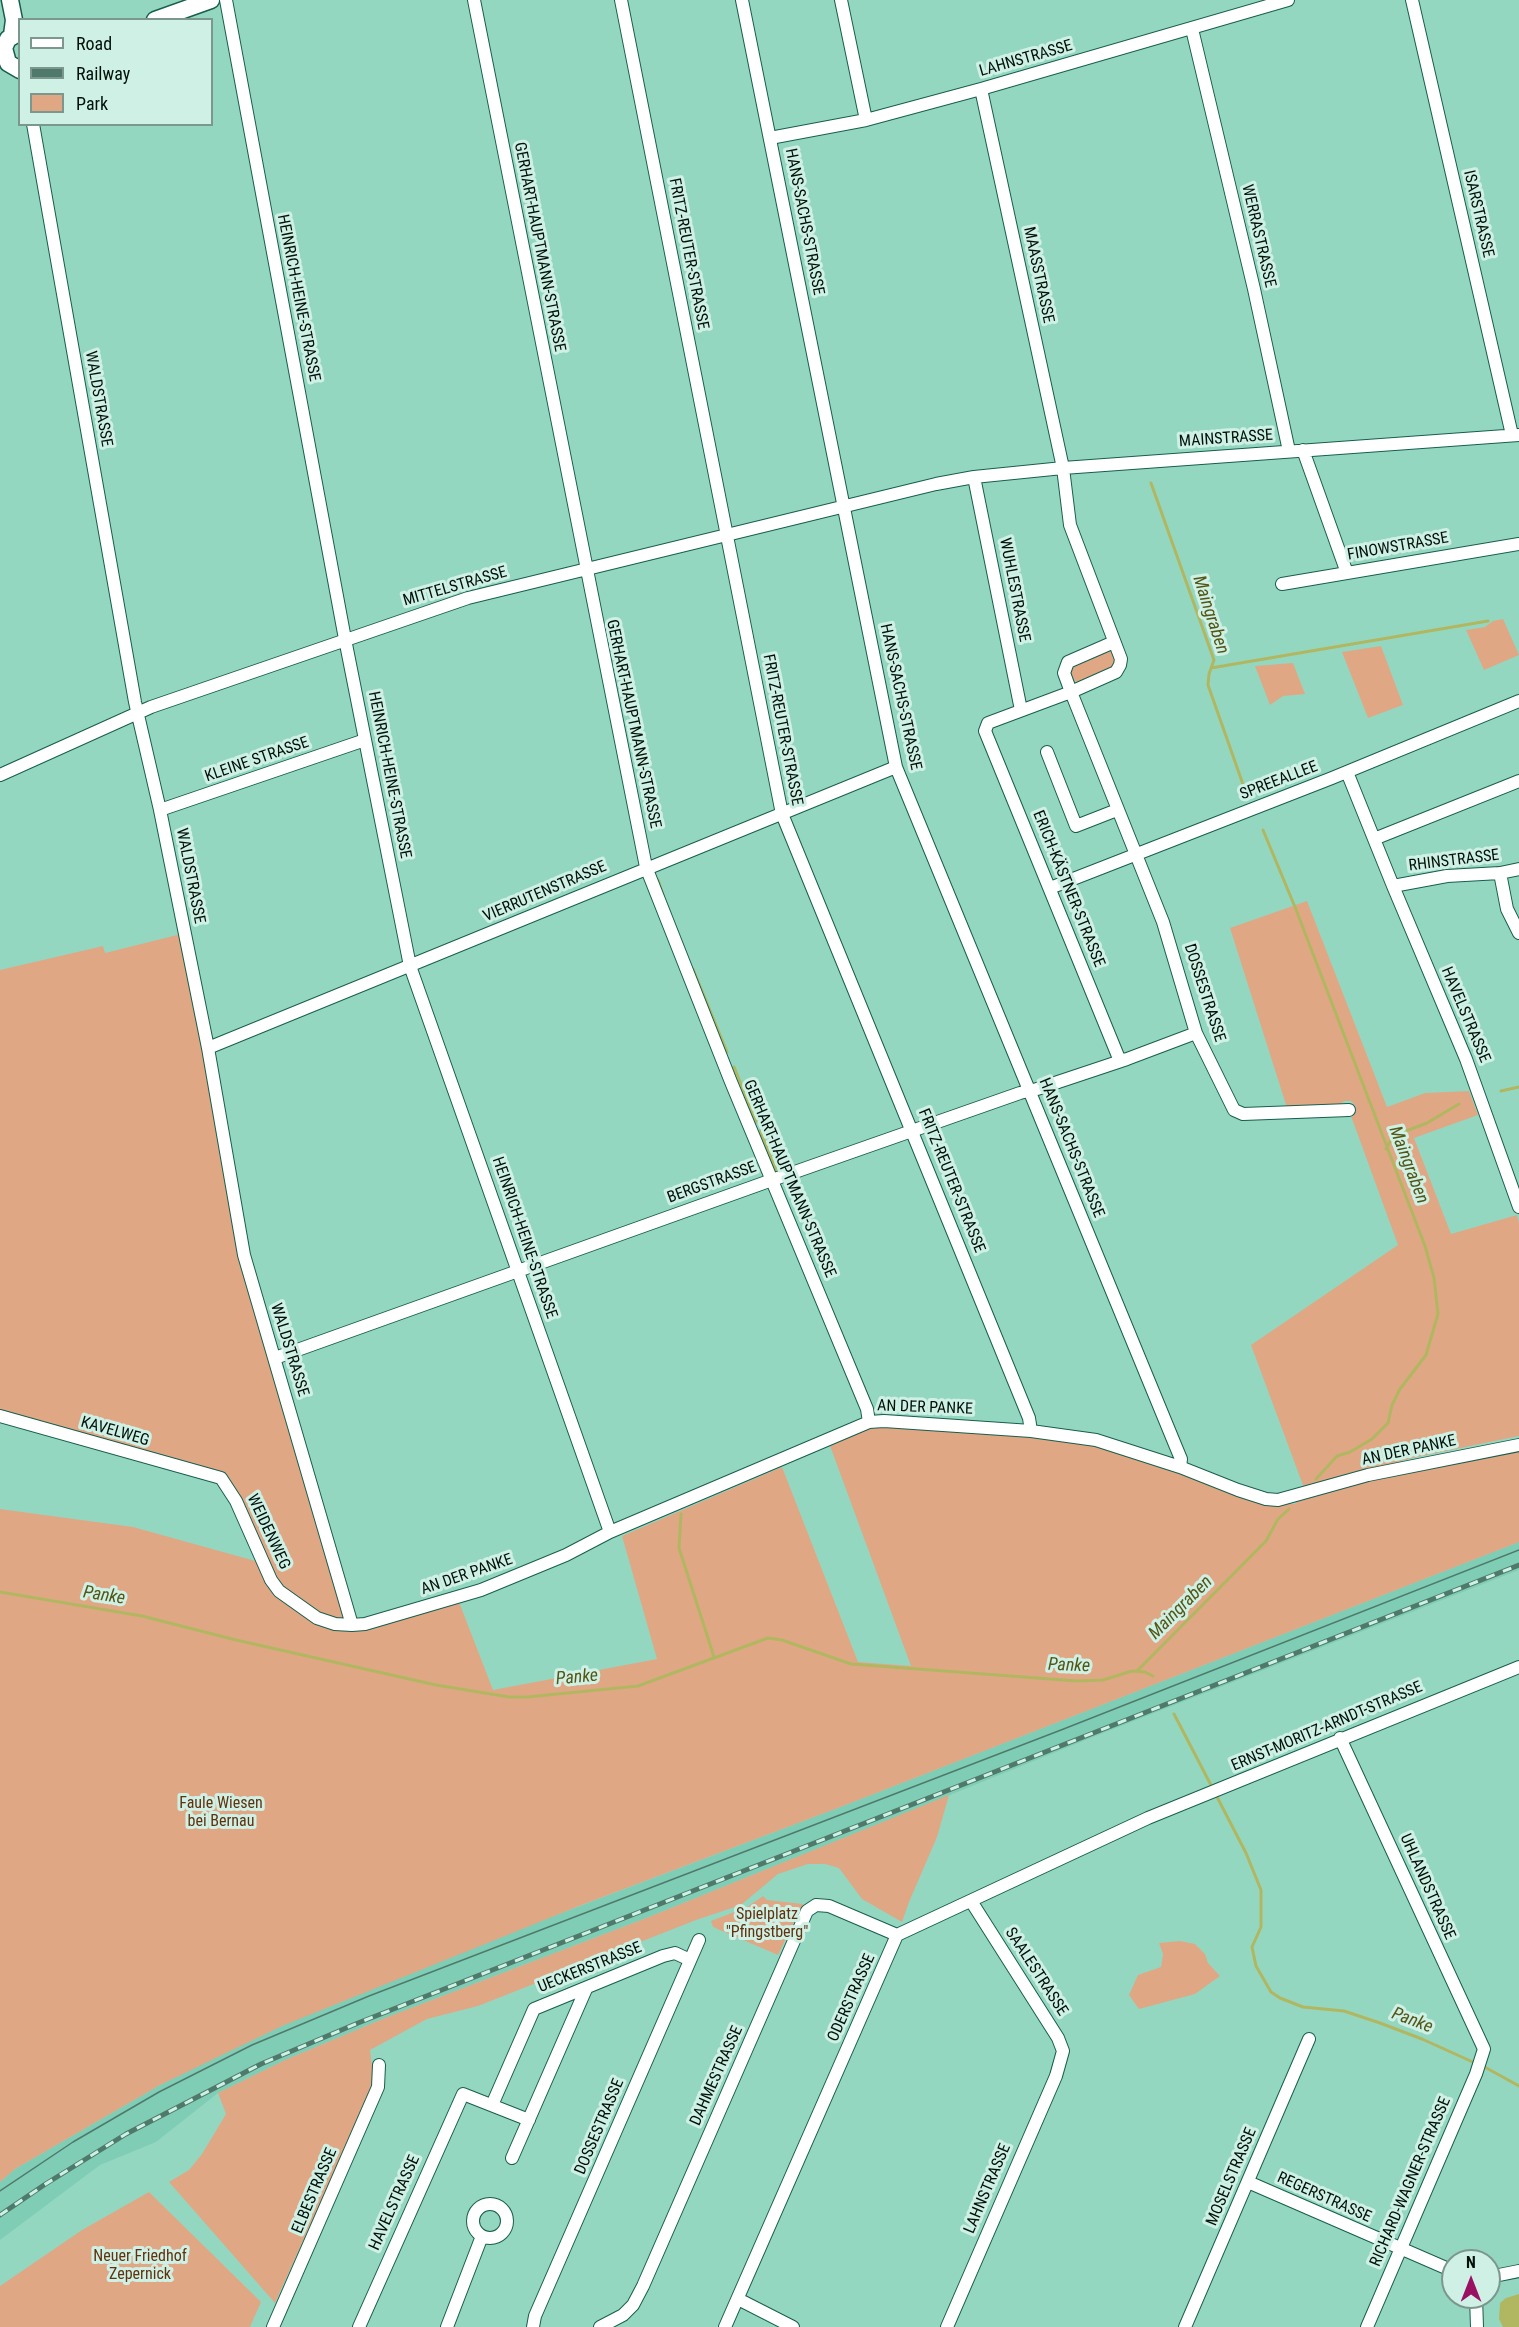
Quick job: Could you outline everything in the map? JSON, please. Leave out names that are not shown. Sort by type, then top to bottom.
[{"type":"main road","points":[[7,65],[6,43],[16,34],[10,0]]},
{"type":"main road","points":[[16,0],[23,18]]},
{"type":"main road","points":[[161,18],[211,0]]},
{"type":"street","name":"HEINRICH-HEINE-STRASSE","points":[[226,0],[345,639],[410,966],[610,1532]]},
{"type":"street","name":"GERHART-HAUPTMANN-STRASSE","points":[[474,0],[585,569],[646,867],[699,1002],[867,1409],[869,1422]]},
{"type":"street","name":"FRITZ-REUTER-STRASSE","points":[[621,0],[782,814],[1029,1418],[1031,1431]]},
{"type":"street","name":"HANS-SACHS-STRASSE","points":[[742,0],[896,767],[1181,1459],[1180,1467]]},
{"type":"street","points":[[841,0],[866,120]]},
{"type":"street","name":"LAHNSTRASSE","points":[[770,138],[866,120],[981,90],[1288,0]]},
{"type":"street","name":"ISARSTRASSE","points":[[1412,0],[1517,436]]},
{"type":"street","name":"WERRASTRASSE","points":[[1192,28],[1254,289],[1289,451]]},
{"type":"street","name":"MAASSTRASSE","points":[[981,90],[1063,468]]},
{"type":"street","name":"WALDSTRASSE","points":[[33,126],[137,713],[160,810],[208,1048],[244,1255],[352,1625]]},
{"type":"street","name":"MAINSTRASSE","points":[[936,484],[975,477],[1063,468],[1517,436]]},
{"type":"street","points":[[1303,450],[1347,573]]},
{"type":"street","points":[[1021,710],[1112,674],[1119,669],[1121,659],[1070,525],[1063,468]]},
{"type":"street","name":"WUHLESTRASSE","points":[[975,477],[1021,710]]},
{"type":"street","name":"MITTELSTRASSE","points":[[0,775],[137,713],[468,598],[936,484]]},
{"type":"street","name":"FINOWSTRASSE","points":[[1282,584],[1519,543]]},
{"type":"street","name":"DOSSESTRASSE","points":[[1114,642],[1068,662],[1064,673],[1163,922],[1196,1033],[1234,1110],[1243,1114],[1349,1110]]},
{"type":"street","name":"SPREEALLEE","points":[[1050,888],[1347,772],[1519,701]]},
{"type":"street","name":"ERICH-KÄSTNER-STRASSE","points":[[1021,710],[988,723],[985,731],[1120,1061]]},
{"type":"street","name":"KLEINE STRASSE","points":[[160,810],[366,740]]},
{"type":"street","points":[[1047,752],[1076,826],[1117,810]]},
{"type":"street","name":"VIERRUTENSTRASSE","points":[[208,1048],[646,867],[896,767]]},
{"type":"street","name":"HAVELSTRASSE","points":[[1347,772],[1466,1059],[1519,1207]]},
{"type":"street","points":[[1374,839],[1519,781]]},
{"type":"street","name":"RHINSTRASSE","points":[[1393,886],[1447,876],[1500,873],[1519,869]]},
{"type":"street","points":[[1500,873],[1507,909],[1519,933]]},
{"type":"street","name":"BERGSTRASSE","points":[[275,1358],[772,1180],[1196,1033]]},
{"type":"street","name":"KAVELWEG","points":[[0,1416],[221,1478]]},
{"type":"street","name":"AN DER PANKE","points":[[352,1625],[365,1624],[481,1590],[566,1556],[610,1532],[869,1422],[884,1421],[1031,1431],[1096,1440],[1180,1467],[1238,1490],[1266,1499],[1278,1500],[1368,1475],[1519,1445]]},
{"type":"street","name":"WEIDENWEG","points":[[221,1478],[236,1501],[271,1580],[279,1591],[317,1618],[335,1624],[352,1625]]},
{"type":"street","name":"ERNST-MORITZ-ARNDT-STRASSE","points":[[971,1901],[1148,1818],[1519,1666]]},
{"type":"street","name":"UHLANDSTRASSE","points":[[1340,1738],[1483,2053]]},
{"type":"street","points":[[897,1935],[971,1901]]},
{"type":"street","name":"SAALESTRASSE","points":[[971,1901],[1058,2038],[1063,2051],[1061,2064]]},
{"type":"street","name":"DAHMESTRASSE","points":[[600,2327],[623,2316],[633,2305],[643,2286],[807,1911],[816,1905],[829,1906],[897,1935]]},
{"type":"street","name":"ODERSTRASSE","points":[[725,2327],[897,1935]]},
{"type":"street","name":"DOSSESTRASSE","points":[[533,2327],[535,2316],[699,1940]]},
{"type":"street","name":"UECKERSTRASSE","points":[[492,2105],[534,2009],[663,1956],[675,1953],[690,1960]]},
{"type":"street","points":[[512,2158],[586,1989]]},
{"type":"street","name":"MOSELSTRASSE","points":[[1185,2327],[1309,2039]]},
{"type":"street","name":"RICHARD-WAGNER-STRASSE","points":[[1367,2327],[1483,2053]]},
{"type":"street","name":"LAHNSTRASSE","points":[[947,2327],[1061,2064]]},
{"type":"street","name":"ELBESTRASSE","points":[[273,2327],[378,2087],[379,2065]]},
{"type":"street","name":"HAVELSTRASSE","points":[[359,2327],[463,2094],[492,2105]]},
{"type":"street","points":[[492,2105],[529,2120]]},
{"type":"street","name":"REGERSTRASSE","points":[[1248,2182],[1441,2266]]},
{"type":"street","points":[[447,2327],[482,2236]]},
{"type":"street","points":[[1501,2275],[1519,2271]]},
{"type":"street","points":[[738,2299],[793,2327]]},
{"type":"street","points":[[1476,2309],[1477,2327]]},
{"type":"shaded area","points":[[1519,1542],[1519,1570],[1098,1735],[649,1917],[385,2018],[285,2060],[218,2093],[156,2142],[100,2165],[0,2240],[0,2182],[15,2169],[160,2085],[245,2042],[342,1999],[451,1955],[843,1806]]},
{"type":"shaded area","points":[[1519,2294],[1519,2327],[1503,2327],[1499,2319],[1501,2302]]},
{"type":"green space","points":[[1503,619],[1519,655],[1484,670],[1466,630],[1485,627],[1493,621]]},
{"type":"green space","points":[[1381,646],[1403,705],[1368,718],[1342,652]]},
{"type":"green space","points":[[1103,650],[1111,650],[1114,655],[1113,667],[1081,683],[1070,679],[1068,670],[1071,665]]},
{"type":"green space","points":[[1293,663],[1305,694],[1283,696],[1270,705],[1255,666]]},
{"type":"green space","points":[[1307,901],[1387,1107],[1425,1093],[1469,1091],[1478,1115],[1414,1138],[1451,1234],[1517,1215],[1519,1223],[1519,1436],[1412,1458],[1304,1488],[1251,1345],[1398,1245],[1351,1116],[1355,1114],[1356,1107],[1351,1101],[1344,1101],[1338,1107],[1287,1108],[1230,928]]},
{"type":"green space","name":"Faule Wiesen bei Bernau","points":[[181,934],[205,1049],[218,1146],[240,1256],[343,1610],[346,1628],[459,1602],[493,1690],[657,1659],[622,1536],[782,1467],[858,1662],[911,1666],[829,1443],[860,1429],[878,1426],[1035,1434],[1093,1444],[1284,1504],[1295,1504],[1297,1501],[1358,1482],[1519,1449],[1519,1542],[843,1806],[579,1906],[282,2026],[160,2085],[15,2169],[0,2182],[0,1509],[133,1527],[259,1562],[224,1477],[0,1413],[0,970],[103,946],[105,953]]},
{"type":"green space","points":[[949,1795],[937,1837],[902,1922],[862,1899],[839,1868],[825,1864],[808,1864],[778,1874],[741,1905],[696,1920],[478,2006],[427,2019],[370,2050],[374,2083],[275,2303],[169,2182],[189,2170],[202,2154],[226,2114],[218,2093],[285,2060],[385,2018],[649,1917]]},
{"type":"green space","name":"Spielplatz \"Pfingstberg\"","points":[[763,1896],[767,1900],[803,1904],[778,1955],[713,1927],[711,1921],[747,1907]]},
{"type":"green space","points":[[1180,1941],[1195,1944],[1220,1976],[1195,1994],[1139,2009],[1129,1995],[1138,1975],[1161,1967],[1163,1954],[1159,1943]]},
{"type":"green space","name":"Neuer Friedhof Zepernick","points":[[149,2192],[261,2302],[250,2327],[0,2327],[0,2286],[82,2230]]},
{"type":"waterway","name":"Maingraben","points":[[1151,483],[1214,660],[1208,685],[1245,790]]},
{"type":"waterway","points":[[1211,668],[1488,621]]},
{"type":"waterway","name":"Maingraben","points":[[1263,830],[1295,907],[1425,1246],[1434,1278],[1438,1314],[1426,1355],[1400,1389],[1392,1405],[1388,1423],[1372,1439],[1350,1452],[1337,1456],[1316,1479]]},
{"type":"waterway","points":[[658,880],[663,895]]},
{"type":"waterway","points":[[693,969],[727,1052]]},
{"type":"waterway","points":[[734,1067],[756,1122]]},
{"type":"waterway","points":[[1501,1091],[1519,1087]]},
{"type":"waterway","points":[[1386,1149],[1391,1140],[1427,1123],[1459,1104]]},
{"type":"waterway","points":[[760,1131],[776,1170]]},
{"type":"waterway","name":"Maingraben","points":[[1137,1671],[1266,1541],[1278,1519],[1289,1509]]},
{"type":"waterway","points":[[681,1514],[679,1548],[714,1657]]},
{"type":"waterway","name":"Panke","points":[[0,1592],[142,1616],[236,1640],[436,1685],[509,1697],[638,1686],[768,1638],[782,1640],[851,1664],[1077,1681],[1103,1680],[1132,1671],[1145,1672],[1153,1676]]},
{"type":"waterway","name":"Panke","points":[[1174,1714],[1213,1789]]},
{"type":"waterway","name":"Panke","points":[[1216,1795],[1246,1853],[1261,1890],[1261,1927],[1252,1947],[1256,1966],[1271,1992],[1303,2007],[1344,2011],[1380,2023],[1475,2063]]},
{"type":"waterway","name":"Panke","points":[[1481,2065],[1519,2086]]},
{"type":"tram line","points":[[0,2191],[73,2142],[159,2092],[252,2045],[369,1996],[1061,1730],[1519,1550]]},
{"type":"railway","points":[[0,2215],[126,2134],[261,2064],[358,2023],[1519,1565]]}]
